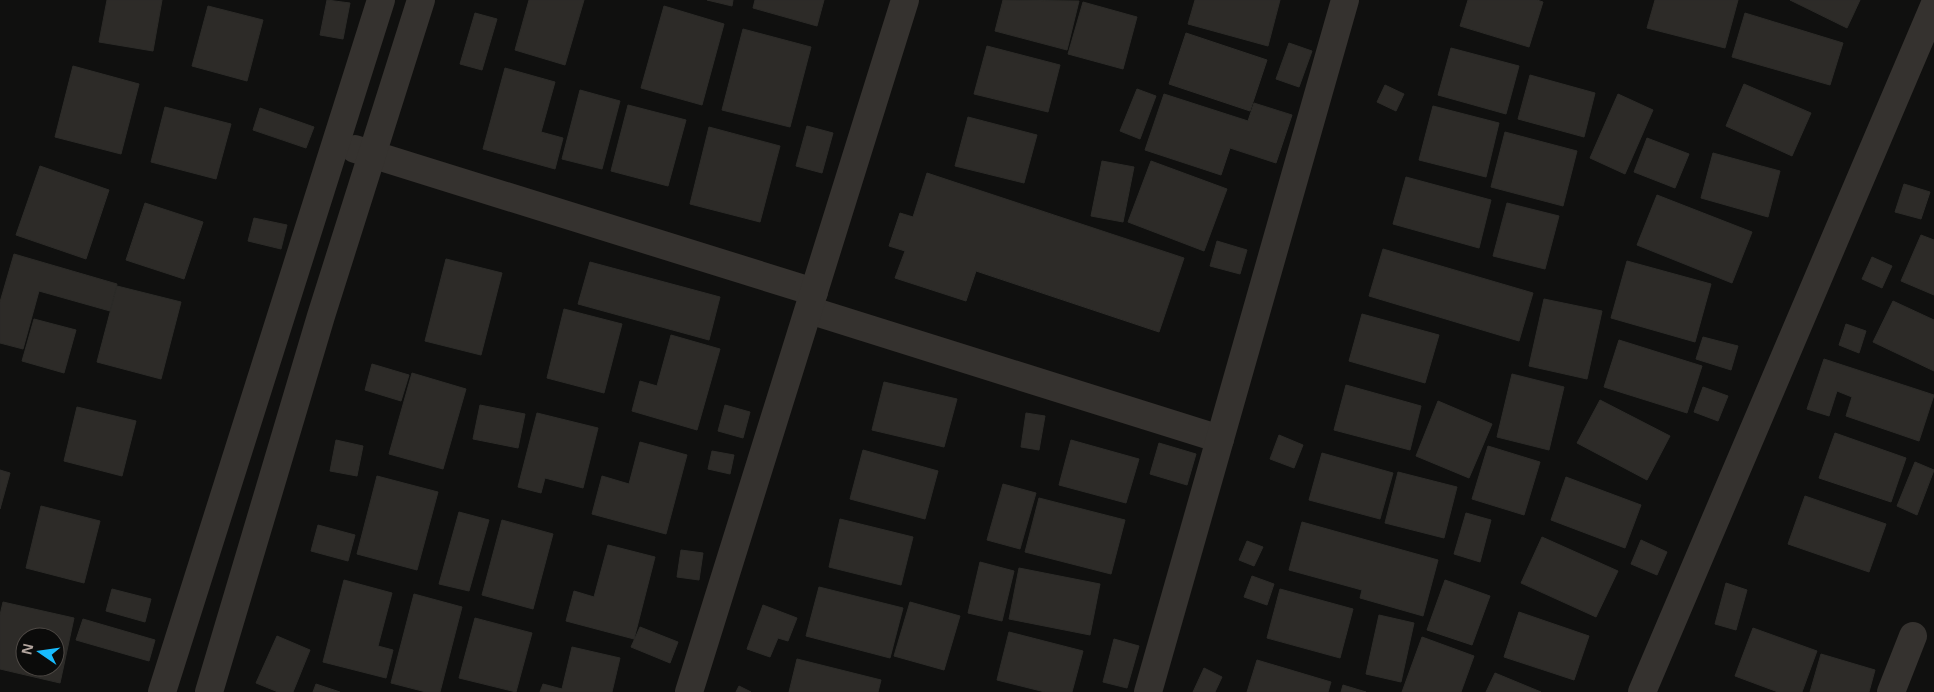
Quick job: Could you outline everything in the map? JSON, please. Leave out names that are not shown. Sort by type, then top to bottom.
[{"type":"street","points":[[162,692],[381,0]]},
{"type":"street","points":[[209,692],[320,316],[421,0]]},
{"type":"street","points":[[689,692],[905,0]]},
{"type":"street","points":[[1148,692],[1345,0]]},
{"type":"street","points":[[1642,692],[1934,6]]},
{"type":"street","points":[[335,144],[373,153],[1220,438]]},
{"type":"street","points":[[1891,692],[1913,636]]},
{"type":"building","points":[[107,0],[162,0],[153,51],[99,42]]},
{"type":"building","points":[[327,0],[350,3],[343,39],[320,35]]},
{"type":"building","points":[[529,0],[584,0],[565,65],[515,50]]},
{"type":"building","points":[[707,0],[733,0],[732,6]]},
{"type":"building","points":[[755,0],[824,0],[817,26],[753,8]]},
{"type":"building","points":[[1003,0],[1079,1],[1067,50],[995,31]]},
{"type":"building","points":[[1195,0],[1280,0],[1268,46],[1188,24]]},
{"type":"building","points":[[1468,0],[1537,0],[1543,2],[1529,47],[1460,26]]},
{"type":"building","points":[[1655,0],[1738,0],[1725,48],[1647,28]]},
{"type":"building","points":[[1790,0],[1860,0],[1847,28]]},
{"type":"building","points":[[1083,2],[1137,17],[1123,69],[1068,54]]},
{"type":"building","points":[[208,6],[263,20],[247,81],[192,66]]},
{"type":"building","points":[[664,6],[724,24],[702,105],[641,88]]},
{"type":"building","points":[[475,13],[497,19],[482,70],[460,64]]},
{"type":"building","points":[[1745,13],[1843,43],[1830,85],[1732,57]]},
{"type":"building","points":[[743,29],[811,47],[790,127],[722,110]]},
{"type":"building","points":[[1186,33],[1267,60],[1250,111],[1169,84]]},
{"type":"building","points":[[1289,43],[1312,51],[1299,87],[1276,79]]},
{"type":"building","points":[[987,46],[1060,65],[1048,112],[974,94]]},
{"type":"building","points":[[1451,48],[1519,66],[1506,114],[1438,95]]},
{"type":"building","points":[[73,66],[139,84],[121,154],[55,137]]},
{"type":"building","points":[[505,68],[555,82],[541,132],[563,138],[555,169],[483,149]]},
{"type":"building","points":[[1530,75],[1595,93],[1584,137],[1518,119]]},
{"type":"building","points":[[1744,84],[1811,113],[1792,156],[1726,126]]},
{"type":"building","points":[[1385,85],[1404,94],[1396,111],[1377,102]]},
{"type":"building","points":[[1137,89],[1156,96],[1140,139],[1120,131]]},
{"type":"building","points":[[580,90],[620,101],[602,169],[562,159]]},
{"type":"building","points":[[1164,94],[1248,121],[1254,103],[1292,115],[1276,163],[1230,148],[1221,175],[1145,150]]},
{"type":"building","points":[[1618,94],[1653,110],[1625,174],[1590,158]]},
{"type":"building","points":[[628,105],[686,120],[668,186],[611,171]]},
{"type":"building","points":[[1433,106],[1499,123],[1486,177],[1419,160]]},
{"type":"building","points":[[165,107],[231,124],[216,179],[151,162]]},
{"type":"building","points":[[260,108],[314,127],[306,148],[253,130]]},
{"type":"building","points":[[968,117],[1037,135],[1024,183],[955,166]]},
{"type":"building","points":[[807,126],[833,133],[822,173],[796,166]]},
{"type":"building","points":[[709,127],[780,146],[760,222],[690,204]]},
{"type":"building","points":[[1505,132],[1577,151],[1563,206],[1491,187]]},
{"type":"building","points":[[1647,138],[1689,154],[1675,188],[1634,172]]},
{"type":"building","points":[[1713,153],[1780,171],[1768,217],[1701,198]]},
{"type":"building","points":[[1102,161],[1134,167],[1123,222],[1091,216]]},
{"type":"building","points":[[1151,161],[1227,189],[1204,251],[1128,222]]},
{"type":"building","points":[[40,166],[109,190],[86,259],[16,235]]},
{"type":"building","points":[[927,173],[1184,258],[1159,332],[976,271],[966,301],[895,278],[905,251],[889,246],[900,213],[913,217]]},
{"type":"building","points":[[1406,177],[1491,200],[1479,248],[1393,224]]},
{"type":"building","points":[[1904,184],[1930,192],[1921,219],[1895,212]]},
{"type":"building","points":[[1657,195],[1752,232],[1732,283],[1637,245]]},
{"type":"building","points":[[145,203],[203,222],[184,279],[126,260]]},
{"type":"building","points":[[1507,203],[1559,216],[1545,269],[1493,256]]},
{"type":"building","points":[[254,218],[287,225],[281,249],[248,241]]},
{"type":"building","points":[[1921,235],[1934,240],[1934,295],[1901,281]]},
{"type":"building","points":[[1217,241],[1247,250],[1240,274],[1210,266]]},
{"type":"building","points":[[1383,249],[1533,293],[1519,341],[1369,296]]},
{"type":"building","points":[[14,254],[117,284],[110,311],[39,291],[23,349],[0,343],[0,302]]},
{"type":"building","points":[[1872,257],[1892,266],[1882,288],[1862,279]]},
{"type":"building","points":[[446,259],[502,273],[481,355],[425,341]]},
{"type":"building","points":[[1627,261],[1711,284],[1695,342],[1611,318]]},
{"type":"building","points":[[590,262],[720,297],[709,340],[578,304]]},
{"type":"building","points":[[117,286],[181,302],[161,379],[97,362]]},
{"type":"building","points":[[1544,299],[1602,311],[1587,379],[1529,366]]},
{"type":"building","points":[[1893,301],[1934,320],[1934,371],[1873,342]]},
{"type":"building","points":[[564,309],[622,324],[604,393],[547,378]]},
{"type":"building","points":[[1362,314],[1439,335],[1425,383],[1349,361]]},
{"type":"building","points":[[34,319],[76,330],[64,373],[22,361]]},
{"type":"building","points":[[1846,324],[1866,331],[1859,353],[1839,345]]},
{"type":"building","points":[[671,335],[720,349],[697,430],[632,411],[640,381],[657,386]]},
{"type":"building","points":[[1703,337],[1738,346],[1731,370],[1696,359]]},
{"type":"building","points":[[1619,340],[1702,366],[1687,413],[1604,387]]},
{"type":"building","points":[[1824,359],[1934,395],[1919,441],[1846,416],[1852,397],[1837,391],[1829,416],[1807,409]]},
{"type":"building","points":[[372,364],[409,375],[401,401],[365,390]]},
{"type":"building","points":[[412,373],[466,389],[443,469],[389,454]]},
{"type":"building","points":[[1512,374],[1564,387],[1549,450],[1497,437]]},
{"type":"building","points":[[884,382],[957,399],[944,447],[872,430]]},
{"type":"building","points":[[1346,385],[1421,406],[1410,450],[1334,430]]},
{"type":"building","points":[[1703,387],[1728,396],[1718,421],[1694,412]]},
{"type":"building","points":[[1600,400],[1670,436],[1647,480],[1577,443]]},
{"type":"building","points":[[1438,401],[1492,424],[1469,478],[1416,456]]},
{"type":"building","points":[[480,405],[525,414],[518,448],[473,439]]},
{"type":"building","points":[[725,405],[750,412],[743,438],[718,431]]},
{"type":"building","points":[[77,407],[136,421],[122,476],[64,461]]},
{"type":"building","points":[[537,413],[598,428],[583,488],[545,478],[541,493],[518,487]]},
{"type":"building","points":[[1026,413],[1045,416],[1039,450],[1021,447]]},
{"type":"building","points":[[1835,433],[1906,458],[1891,502],[1819,478]]},
{"type":"building","points":[[1279,435],[1303,445],[1294,468],[1270,459]]},
{"type":"building","points":[[336,440],[363,446],[357,476],[330,471]]},
{"type":"building","points":[[1071,440],[1139,459],[1126,503],[1059,485]]},
{"type":"building","points":[[640,442],[687,455],[666,534],[592,514],[602,476],[629,484]]},
{"type":"building","points":[[1159,443],[1196,454],[1187,485],[1150,474]]},
{"type":"building","points":[[1488,446],[1540,462],[1524,515],[1472,499]]},
{"type":"building","points":[[863,450],[938,471],[925,519],[850,499]]},
{"type":"building","points":[[712,451],[734,455],[730,474],[708,469]]},
{"type":"building","points":[[1322,453],[1393,473],[1380,519],[1309,500]]},
{"type":"building","points":[[1915,462],[1934,470],[1917,515],[1897,506]]},
{"type":"building","points":[[0,470],[10,473],[0,509]]},
{"type":"building","points":[[1398,472],[1457,487],[1444,538],[1385,523]]},
{"type":"building","points":[[377,476],[438,492],[417,570],[357,554]]},
{"type":"building","points":[[1566,477],[1641,505],[1625,548],[1551,520]]},
{"type":"building","points":[[1003,484],[1036,493],[1020,549],[987,540]]},
{"type":"building","points":[[1805,496],[1886,524],[1869,572],[1788,544]]},
{"type":"building","points":[[1039,498],[1125,520],[1111,574],[1025,552]]},
{"type":"building","points":[[41,506],[100,521],[84,583],[26,568]]},
{"type":"building","points":[[459,512],[489,520],[469,591],[439,584]]},
{"type":"building","points":[[1466,513],[1491,520],[1480,562],[1454,554]]},
{"type":"building","points":[[840,519],[913,537],[901,585],[829,567]]},
{"type":"building","points":[[502,520],[553,534],[533,609],[482,595]]},
{"type":"building","points":[[1302,522],[1438,560],[1423,616],[1360,598],[1362,590],[1289,570]]},
{"type":"building","points":[[318,525],[355,535],[348,561],[311,551]]},
{"type":"building","points":[[1542,537],[1618,571],[1596,617],[1521,583]]},
{"type":"building","points":[[1641,540],[1667,552],[1657,575],[1631,564]]},
{"type":"building","points":[[1247,541],[1263,547],[1254,566],[1239,560]]},
{"type":"building","points":[[608,545],[655,557],[634,639],[566,621],[574,591],[594,597]]},
{"type":"building","points":[[681,550],[703,553],[699,580],[677,577]]},
{"type":"building","points":[[980,562],[1014,571],[1002,621],[968,613]]},
{"type":"building","points":[[1019,568],[1100,584],[1090,635],[1009,619]]},
{"type":"building","points":[[1252,576],[1274,584],[1267,605],[1244,597]]},
{"type":"building","points":[[344,580],[392,593],[378,646],[393,650],[386,678],[323,662]]},
{"type":"building","points":[[1445,580],[1490,596],[1472,645],[1427,630]]},
{"type":"building","points":[[1726,583],[1747,590],[1736,630],[1715,624]]},
{"type":"building","points":[[819,587],[903,608],[890,658],[806,636]]},
{"type":"building","points":[[112,589],[151,599],[145,622],[106,611]]},
{"type":"building","points":[[1280,589],[1353,609],[1340,658],[1267,638]]},
{"type":"building","points":[[414,594],[462,607],[440,692],[426,692],[391,683]]},
{"type":"building","points":[[3,602],[74,618],[65,660],[65,627],[15,627],[15,672],[0,669],[0,615]]},
{"type":"building","points":[[910,602],[960,616],[944,670],[894,656]]},
{"type":"building","points":[[763,605],[797,618],[788,641],[778,638],[770,657],[747,649]]},
{"type":"building","points":[[1519,612],[1589,636],[1574,680],[1504,657]]},
{"type":"building","points":[[1379,615],[1414,623],[1401,682],[1366,674]]},
{"type":"building","points":[[475,618],[532,633],[516,692],[459,678]]},
{"type":"building","points":[[83,619],[155,640],[149,661],[76,640]]},
{"type":"building","points":[[640,627],[678,642],[670,663],[631,647]]},
{"type":"building","points":[[1753,628],[1817,651],[1802,692],[1778,692],[1735,676]]},
{"type":"building","points":[[1009,632],[1083,651],[1072,692],[1045,692],[997,680]]},
{"type":"building","points":[[277,636],[310,650],[293,692],[278,692],[256,683]]},
{"type":"building","points":[[1422,637],[1474,656],[1461,692],[1402,692]]},
{"type":"building","points":[[1114,639],[1139,646],[1127,688],[1103,682]]},
{"type":"building","points":[[572,647],[620,658],[612,692],[540,692],[543,684],[562,689]]},
{"type":"building","points":[[1821,654],[1875,670],[1869,692],[1810,692]]},
{"type":"building","points":[[797,659],[881,680],[878,692],[789,692]]},
{"type":"building","points":[[1257,660],[1331,682],[1328,692],[1247,692]]},
{"type":"building","points":[[1204,668],[1222,677],[1215,692],[1193,692]]},
{"type":"building","points":[[1495,673],[1541,692],[1486,692]]},
{"type":"building","points":[[34,677],[61,677],[60,683]]},
{"type":"building","points":[[316,684],[340,692],[313,692]]},
{"type":"building","points":[[1343,685],[1366,692],[1341,692]]},
{"type":"building","points":[[739,686],[751,692],[736,692]]}]
